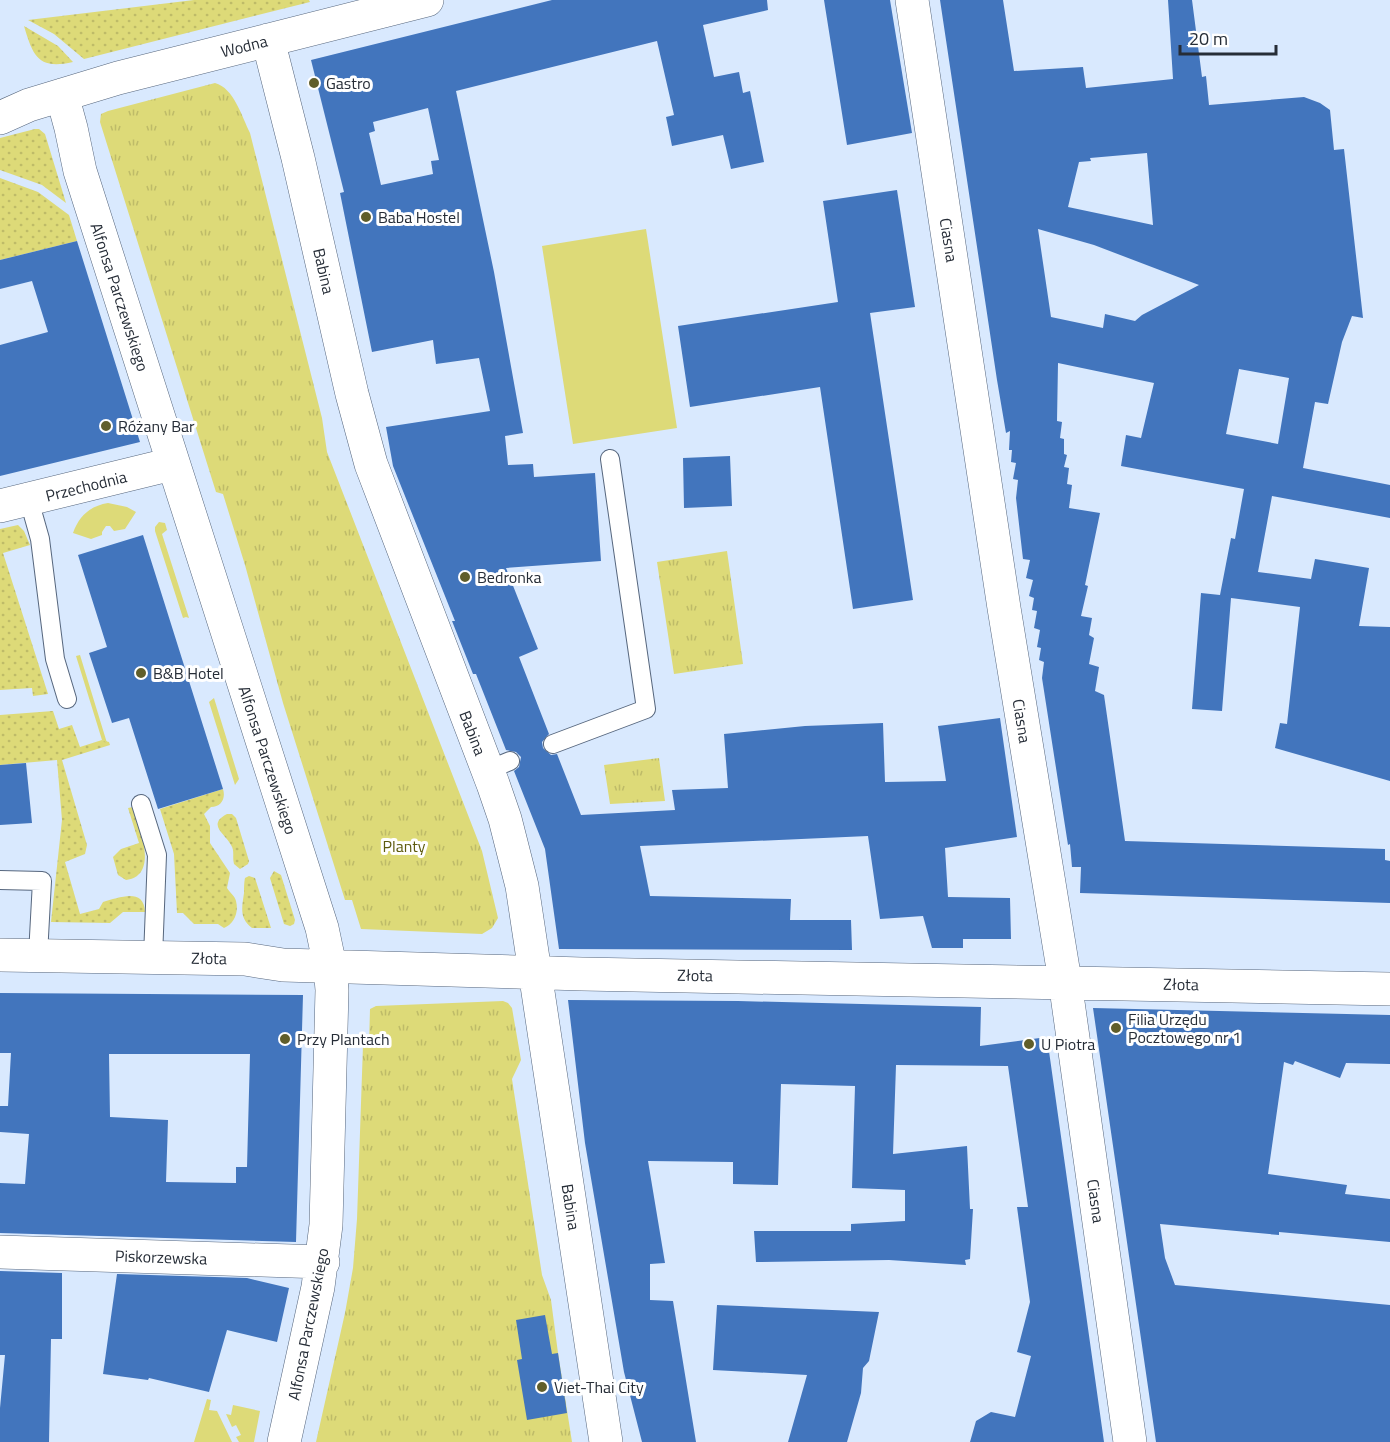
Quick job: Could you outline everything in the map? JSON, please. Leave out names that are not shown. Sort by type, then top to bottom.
[{"type":"street","name":"Wodna","points":[[0,118],[29,105],[62,95],[427,0]]},
{"type":"street","name":"Ciasna","points":[[912,0],[1004,608],[1065,981],[1130,1442]]},
{"type":"street","name":"Babina","points":[[268,40],[365,445],[384,501],[499,766],[505,819],[522,886],[606,1442]]},
{"type":"street","name":"Alfonsa Parczewskiego","points":[[62,95],[80,171],[322,928],[330,966],[332,1018],[323,1262],[285,1442]]},
{"type":"street","name":"Przechodnia","points":[[14,503],[172,464]]},
{"type":"street","name":"Złota","points":[[0,955],[245,959],[282,965],[535,972],[1390,989]]},
{"type":"street","name":"Piskorzewska","points":[[0,1252],[323,1262]]},
{"type":"lane","points":[[553,744],[646,709],[610,459]]},
{"type":"lane","points":[[14,503],[40,539],[55,659],[67,699]]},
{"type":"lane","points":[[141,804],[158,855],[153,957]]},
{"type":"lane","points":[[0,880],[42,881],[38,955]]},
{"type":"green space","points":[[194,0],[309,0],[310,2],[84,59],[54,34],[28,20]]},
{"type":"green space","points":[[24,26],[58,46],[73,62],[52,64],[44,62],[34,53]]},
{"type":"green space","name":"Planty","points":[[215,83],[222,86],[232,97],[250,133],[322,418],[327,452],[482,851],[498,918],[492,928],[482,934],[361,929],[352,900],[345,900],[283,703],[223,494],[216,492],[100,122],[101,114],[108,111]]},
{"type":"green space","points":[[35,129],[45,134],[66,203],[42,185],[0,170],[0,138]]},
{"type":"green space","points":[[0,178],[38,192],[69,215],[77,241],[0,260]]},
{"type":"green space","points":[[646,229],[677,428],[573,444],[542,246]]},
{"type":"green space","points":[[108,503],[127,507],[136,512],[125,529],[114,531],[110,526],[106,526],[102,535],[91,539],[73,533],[78,522],[86,513]]},
{"type":"green space","points":[[159,522],[165,523],[167,530],[162,534],[189,618],[183,618],[155,531]]},
{"type":"green space","points":[[18,525],[24,531],[30,545],[3,553],[48,694],[33,696],[32,688],[0,690],[0,529]]},
{"type":"green space","points":[[727,551],[743,664],[674,674],[657,562]]},
{"type":"green space","points":[[80,655],[107,743],[102,740],[76,656]]},
{"type":"green space","points":[[214,698],[239,779],[235,785],[209,702]]},
{"type":"green space","points":[[53,711],[59,729],[72,725],[80,747],[102,740],[109,742],[110,745],[62,760],[87,845],[85,854],[65,862],[80,914],[99,909],[103,902],[130,896],[140,899],[144,904],[145,912],[123,912],[110,923],[51,922],[62,820],[57,760],[0,765],[0,715]]},
{"type":"green space","points":[[659,758],[665,801],[610,804],[604,765]]},
{"type":"green space","points":[[223,789],[222,802],[218,806],[211,807],[204,814],[210,826],[210,843],[230,873],[227,888],[236,901],[235,918],[224,928],[218,924],[194,924],[183,913],[177,913],[174,854],[160,809]]},
{"type":"green space","points":[[133,807],[142,837],[145,860],[136,876],[126,880],[118,875],[113,857],[121,849],[139,843],[128,808]]},
{"type":"green space","points":[[232,814],[236,818],[249,861],[240,869],[234,864],[232,847],[218,826],[221,818]]},
{"type":"green space","points":[[274,871],[281,875],[295,920],[290,926],[284,924],[270,878]]},
{"type":"green space","points":[[249,876],[255,878],[271,928],[252,928],[243,916],[245,878]]},
{"type":"green space","points":[[503,1001],[512,1008],[521,1060],[512,1079],[542,1275],[551,1300],[572,1442],[316,1442],[353,1268],[357,1219],[363,1045],[369,1045],[370,1009],[376,1006]]},
{"type":"green space","points":[[207,1399],[211,1400],[209,1410],[217,1411],[232,1442],[194,1442]]},
{"type":"green space","points":[[233,1405],[260,1411],[254,1442],[239,1442],[236,1437],[241,1435],[236,1425],[232,1427],[226,1414],[231,1415]]},
{"type":"building","points":[[552,0],[767,0],[768,10],[703,25],[714,77],[739,72],[743,93],[750,91],[764,162],[731,169],[723,135],[672,146],[666,117],[674,115],[657,41],[456,91],[494,272],[523,433],[505,436],[508,465],[533,464],[534,477],[595,473],[601,561],[506,568],[538,649],[519,657],[549,734],[542,742],[543,748],[551,755],[557,754],[581,815],[675,810],[672,790],[728,788],[724,734],[805,726],[883,723],[885,782],[946,781],[938,726],[1000,718],[1017,837],[945,848],[948,897],[1010,898],[1011,939],[963,939],[963,948],[932,948],[923,916],[880,919],[868,836],[640,846],[650,896],[791,899],[790,920],[851,920],[852,950],[559,949],[545,849],[514,771],[519,767],[521,757],[516,752],[506,750],[476,674],[473,674],[452,621],[455,621],[393,466],[386,427],[490,411],[479,358],[436,364],[433,340],[372,352],[340,193],[344,192],[311,60]],"holes":[[[428,108],[439,160],[431,161],[433,174],[381,185],[369,133],[375,131],[373,122]]]},
{"type":"building","points":[[824,0],[890,0],[912,133],[847,145]]},
{"type":"building","points":[[940,0],[1003,0],[1014,71],[1083,67],[1086,88],[1173,79],[1168,0],[1192,0],[1202,77],[1206,76],[1209,105],[1304,97],[1330,110],[1334,150],[1344,149],[1363,318],[1352,316],[1342,342],[1328,404],[1315,402],[1303,468],[1390,485],[1390,518],[1272,496],[1258,572],[1311,579],[1315,559],[1369,568],[1359,626],[1390,627],[1390,781],[1275,748],[1280,723],[1287,724],[1300,607],[1231,598],[1222,711],[1192,709],[1201,593],[1220,595],[1231,538],[1235,539],[1244,489],[1121,466],[1126,435],[1141,438],[1154,383],[1058,363],[1057,421],[1062,422],[1060,438],[1064,439],[1064,454],[1067,455],[1064,467],[1069,468],[1067,484],[1072,485],[1069,508],[1100,513],[1081,616],[1092,618],[1089,635],[1094,638],[1089,664],[1099,667],[1095,691],[1104,695],[1125,841],[1385,849],[1385,860],[1390,861],[1390,903],[1080,893],[1081,867],[1072,867],[1042,678],[1044,662],[1039,660],[1041,648],[1037,647],[1040,630],[1034,628],[1037,611],[1032,610],[1034,598],[1029,596],[1033,580],[1026,578],[1030,560],[1023,559],[1016,498],[1018,480],[1013,479],[1016,463],[1011,462],[1010,431],[1006,433]],"holes":[[[1147,153],[1153,225],[1068,207],[1079,162],[1091,161],[1090,158]],[[1038,229],[1094,245],[1199,285],[1135,321],[1105,314],[1103,328],[1051,317]],[[1239,369],[1289,378],[1278,444],[1226,434]]]},
{"type":"building","points":[[897,190],[915,307],[870,313],[913,600],[853,609],[820,387],[690,407],[678,326],[838,302],[823,201]]},
{"type":"building","points":[[77,241],[140,442],[0,476],[0,345],[48,332],[32,281],[0,289],[0,260]]},
{"type":"building","points":[[730,456],[732,506],[684,508],[683,458]]},
{"type":"building","name":"B&B Hotel","points":[[143,535],[223,789],[158,809],[129,718],[112,723],[89,653],[107,647],[78,555]]},
{"type":"building","points":[[26,763],[32,823],[0,825],[0,765]]},
{"type":"building","points":[[0,993],[303,995],[296,1242],[0,1233],[0,1183],[25,1184],[29,1134],[0,1132],[0,1106],[8,1106],[11,1053],[0,1053]],"holes":[[[109,1054],[250,1054],[247,1167],[236,1167],[236,1183],[166,1182],[168,1120],[110,1117]]]},
{"type":"building","points":[[568,1000],[738,1001],[981,1007],[980,1046],[1047,1037],[1104,1442],[970,1442],[976,1421],[991,1412],[1015,1417],[1031,1356],[1017,1352],[1030,1302],[1017,1207],[1028,1207],[1008,1066],[896,1065],[893,1154],[967,1146],[970,1209],[973,1209],[970,1259],[965,1260],[966,1265],[889,1260],[756,1262],[754,1231],[851,1231],[851,1224],[905,1221],[905,1190],[852,1188],[855,1086],[781,1084],[778,1185],[733,1184],[733,1162],[648,1161],[665,1263],[650,1264],[650,1300],[673,1301],[696,1442],[642,1442],[624,1372],[585,1143]]},
{"type":"building","points":[[1093,1008],[1390,1015],[1390,1064],[1346,1063],[1340,1078],[1295,1061],[1293,1065],[1284,1062],[1268,1174],[1347,1185],[1345,1194],[1390,1199],[1390,1242],[1160,1224],[1165,1258],[1175,1285],[1390,1305],[1390,1442],[1156,1442]]},
{"type":"building","points":[[0,1271],[62,1273],[62,1339],[51,1339],[49,1442],[0,1442],[0,1408],[5,1355],[0,1355]]},
{"type":"building","points":[[117,1274],[247,1278],[289,1288],[277,1342],[227,1330],[209,1392],[149,1378],[148,1380],[103,1374]]},
{"type":"building","points":[[717,1305],[879,1312],[869,1361],[863,1368],[861,1393],[847,1442],[788,1442],[807,1375],[713,1370]]},
{"type":"building","name":"Viet-Thai City","points":[[545,1315],[552,1354],[558,1353],[567,1413],[527,1420],[517,1360],[522,1359],[516,1320]]},
{"type":"place","name":"Gastro","points":[[314,83]]},
{"type":"place","name":"Baba Hostel","points":[[366,217]]},
{"type":"place","name":"Różany Bar","points":[[106,426]]},
{"type":"place","name":"Bedronka","points":[[465,577]]},
{"type":"place","name":"B&B Hotel","points":[[141,673]]},
{"type":"place","name":"Filia Urzędu Pocztowego nr 1","points":[[1116,1028]]},
{"type":"place","name":"Przy Plantach","points":[[285,1039]]},
{"type":"place","name":"U Piotra","points":[[1029,1044]]},
{"type":"place","name":"Viet-Thai City","points":[[542,1387]]}]
